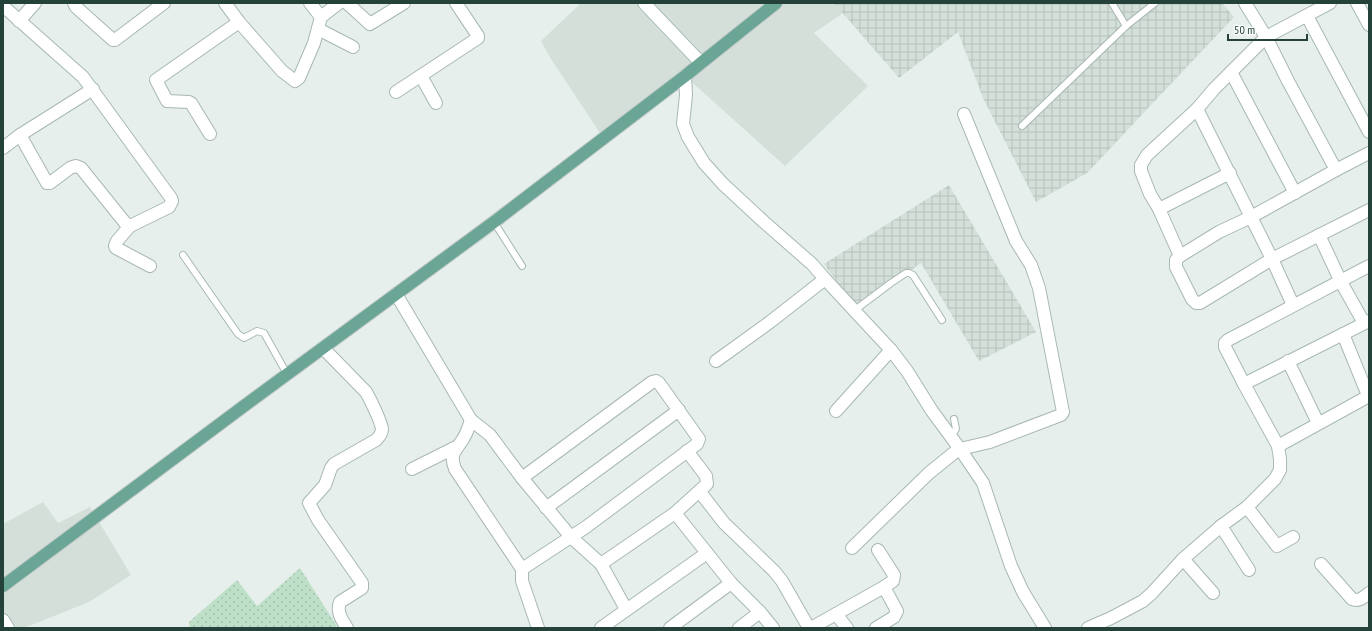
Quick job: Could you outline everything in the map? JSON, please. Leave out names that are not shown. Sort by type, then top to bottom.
[{"type":"main road","points":[[3,586],[494,222],[692,70],[776,3]]},
{"type":"street","points":[[19,21],[35,3]]},
{"type":"street","points":[[74,3],[76,7],[113,40],[164,3]]},
{"type":"street","points":[[225,3],[282,71],[295,81],[299,78],[318,29],[321,17],[339,3]]},
{"type":"street","points":[[310,3],[321,17]]},
{"type":"street","points":[[347,3],[370,24],[404,3]]},
{"type":"street","points":[[396,92],[478,38],[456,3]]},
{"type":"street","points":[[1245,3],[1266,37],[1336,170]]},
{"type":"street","points":[[1180,256],[1148,188],[1141,170],[1141,165],[1147,155],[1197,109],[1266,37],[1330,3]]},
{"type":"street","points":[[1357,3],[1369,25]]},
{"type":"street","points":[[646,4],[692,70],[686,95],[682,124],[704,163],[723,184],[812,264],[891,350],[983,483],[1011,566],[1023,592],[1045,628]]},
{"type":"street","points":[[3,6],[83,77],[169,194],[172,201],[169,206],[130,226],[117,241],[115,246],[116,248],[150,266]]},
{"type":"street","points":[[1307,16],[1369,132]]},
{"type":"street","points":[[210,134],[192,103],[167,101],[156,80],[240,22]]},
{"type":"street","points":[[318,29],[353,47]]},
{"type":"street","points":[[1231,72],[1294,192]]},
{"type":"street","points":[[421,76],[436,103]]},
{"type":"street","points":[[3,148],[20,135],[93,89]]},
{"type":"street","points":[[1197,109],[1294,305]]},
{"type":"street","points":[[852,548],[929,473],[960,449],[990,442],[1061,415],[1063,412],[1039,288],[1031,265],[1016,241],[964,114]]},
{"type":"street","points":[[20,135],[47,183],[50,183],[70,168],[76,166],[81,168],[126,224],[130,226]]},
{"type":"street","points":[[1369,153],[1294,192],[1251,218],[1219,232],[1180,256],[1176,260],[1176,267],[1192,300],[1196,303],[1200,303],[1272,259],[1369,210]]},
{"type":"street","points":[[1159,209],[1230,173]]},
{"type":"street","points":[[1244,384],[1366,322],[1341,282],[1319,235]]},
{"type":"street","points":[[1088,628],[1111,618],[1143,600],[1152,593],[1184,559],[1221,526],[1247,507],[1275,480],[1278,475],[1280,459],[1278,446],[1244,384],[1225,347],[1225,343],[1228,340],[1369,266]]},
{"type":"street","points":[[716,361],[770,322],[825,279]]},
{"type":"street","points":[[396,294],[471,420],[490,435],[522,478],[571,537],[601,564],[626,609]]},
{"type":"street","points":[[1278,446],[1318,423],[1367,401],[1367,393],[1343,334]]},
{"type":"street","points":[[323,348],[366,392],[371,400],[382,428],[381,434],[376,440],[334,464],[325,485],[309,504],[318,520],[362,583],[362,588],[340,602],[339,613],[347,628]]},
{"type":"street","points":[[836,411],[891,350]]},
{"type":"street","points":[[1288,361],[1318,423]]},
{"type":"street","points":[[522,478],[652,382],[656,381],[659,382],[699,440],[697,444],[571,537],[522,569]]},
{"type":"street","points":[[546,508],[679,410]]},
{"type":"street","points":[[471,420],[462,440],[456,448],[452,460],[455,469],[522,569],[522,581],[536,627]]},
{"type":"street","points":[[412,469],[456,448]]},
{"type":"street","points":[[601,564],[675,513],[706,487],[706,476],[687,451]]},
{"type":"street","points":[[700,492],[724,523],[774,571],[782,581],[810,628],[893,581],[894,575],[878,550]]},
{"type":"street","points":[[1247,507],[1277,546],[1293,537]]},
{"type":"street","points":[[675,513],[731,583],[760,612],[772,628]]},
{"type":"street","points":[[1221,526],[1249,570]]},
{"type":"street","points":[[603,627],[626,609],[707,553]]},
{"type":"street","points":[[1184,559],[1214,593]]},
{"type":"street","points":[[1321,564],[1355,600],[1369,593]]},
{"type":"street","points":[[670,628],[731,583]]},
{"type":"street","points":[[876,628],[894,617],[897,611],[884,587]]},
{"type":"street","points":[[739,628],[760,612]]},
{"type":"street","points":[[836,614],[847,628]]},
{"type":"street","points":[[3,620],[8,628]]},
{"type":"lane","points":[[1112,3],[1126,26]]},
{"type":"lane","points":[[1022,126],[1126,26],[1155,3]]},
{"type":"lane","points":[[494,222],[522,266]]},
{"type":"lane","points":[[183,255],[238,334],[244,338],[257,331],[264,333],[287,374]]},
{"type":"lane","points":[[855,310],[891,283],[906,273],[909,273],[913,275],[942,320]]},
{"type":"lane","points":[[951,437],[956,429],[954,419]]},
{"type":"shaded area","points":[[581,3],[834,3],[843,13],[814,33],[868,86],[785,166],[685,76],[600,133],[551,59],[541,41]]},
{"type":"shaded area","points":[[834,3],[1222,3],[1234,17],[1087,173],[1036,202],[983,98],[958,32],[899,78]]},
{"type":"shaded area","points":[[949,185],[1036,332],[979,361],[921,263],[858,310],[824,264]]},
{"type":"shaded area","points":[[43,502],[58,523],[90,507],[131,575],[89,602],[24,628],[3,628],[3,524]]},
{"type":"green space","points":[[300,568],[338,628],[190,628],[189,622],[237,580],[257,606]]}]
